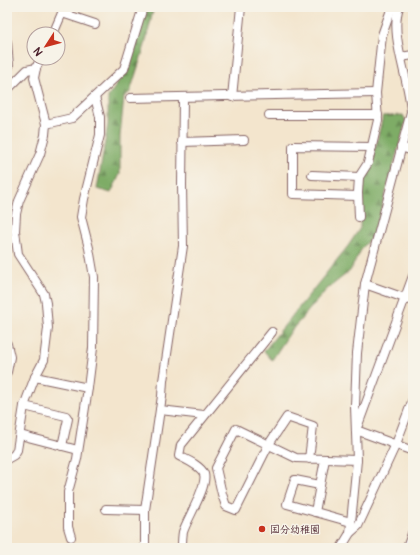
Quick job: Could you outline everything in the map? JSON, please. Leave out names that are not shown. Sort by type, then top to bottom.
[{"type":"street","points":[[46,124],[72,118],[124,69],[143,7]]},
{"type":"street","points":[[232,97],[241,7]]},
{"type":"street","points":[[359,217],[359,177],[368,163],[378,120],[376,93],[382,35],[392,7]]},
{"type":"street","points":[[350,533],[357,460],[355,406],[357,353],[365,284],[411,112],[410,100],[396,34],[399,7]]},
{"type":"street","points":[[56,26],[63,10],[95,24]]},
{"type":"street","points":[[7,42],[9,66]]},
{"type":"street","points":[[401,57],[413,55]]},
{"type":"street","points":[[7,90],[27,70],[36,68],[34,78],[46,124],[45,135],[40,154],[19,201],[16,214],[15,231],[18,254],[44,294],[48,314],[48,328],[44,360],[35,377],[24,406],[17,450],[14,455],[7,459]]},
{"type":"street","points":[[130,98],[376,93]]},
{"type":"street","points":[[71,537],[68,527],[68,492],[78,450],[93,348],[94,278],[89,248],[81,217],[100,135],[100,117],[95,97]]},
{"type":"street","points":[[145,548],[145,510],[183,246],[183,98]]},
{"type":"street","points":[[269,115],[378,115]]},
{"type":"street","points":[[182,142],[244,140]]},
{"type":"street","points":[[358,196],[293,194],[293,146],[372,147]]},
{"type":"street","points":[[401,147],[413,151]]},
{"type":"street","points":[[312,175],[359,177]]},
{"type":"street","points":[[356,430],[413,276]]},
{"type":"street","points":[[365,284],[413,302]]},
{"type":"street","points":[[182,548],[183,532],[203,489],[205,480],[204,473],[200,469],[179,456],[181,445],[272,332]]},
{"type":"street","points":[[7,344],[10,357],[7,372]]},
{"type":"street","points":[[35,377],[88,388]]},
{"type":"street","points":[[341,548],[350,533],[358,526],[396,444],[413,399]]},
{"type":"street","points":[[24,406],[66,416],[68,419],[62,446]]},
{"type":"street","points":[[160,410],[204,415]]},
{"type":"street","points":[[309,459],[313,426],[287,417],[269,444],[236,510],[226,506],[216,468],[236,429],[269,444],[296,458],[309,459],[357,460]]},
{"type":"street","points":[[356,430],[413,451]]},
{"type":"street","points":[[20,435],[78,450]]},
{"type":"street","points":[[315,512],[325,459]]},
{"type":"street","points":[[320,485],[295,480],[287,504],[351,522]]},
{"type":"street","points":[[106,509],[145,510]]},
{"type":"street","points":[[407,548],[413,531]]},
{"type":"green space","points":[[144,7],[154,7],[145,45],[130,92],[124,97],[120,136],[120,174],[111,193],[97,189],[108,124],[108,97],[128,65]]},
{"type":"green space","points":[[403,115],[406,121],[374,235],[362,248],[350,271],[326,290],[291,331],[272,360],[264,351],[348,246],[360,228],[361,178],[372,161],[383,116]]},
{"type":"place","name":"国分幼稚園","points":[[262,529]]}]
